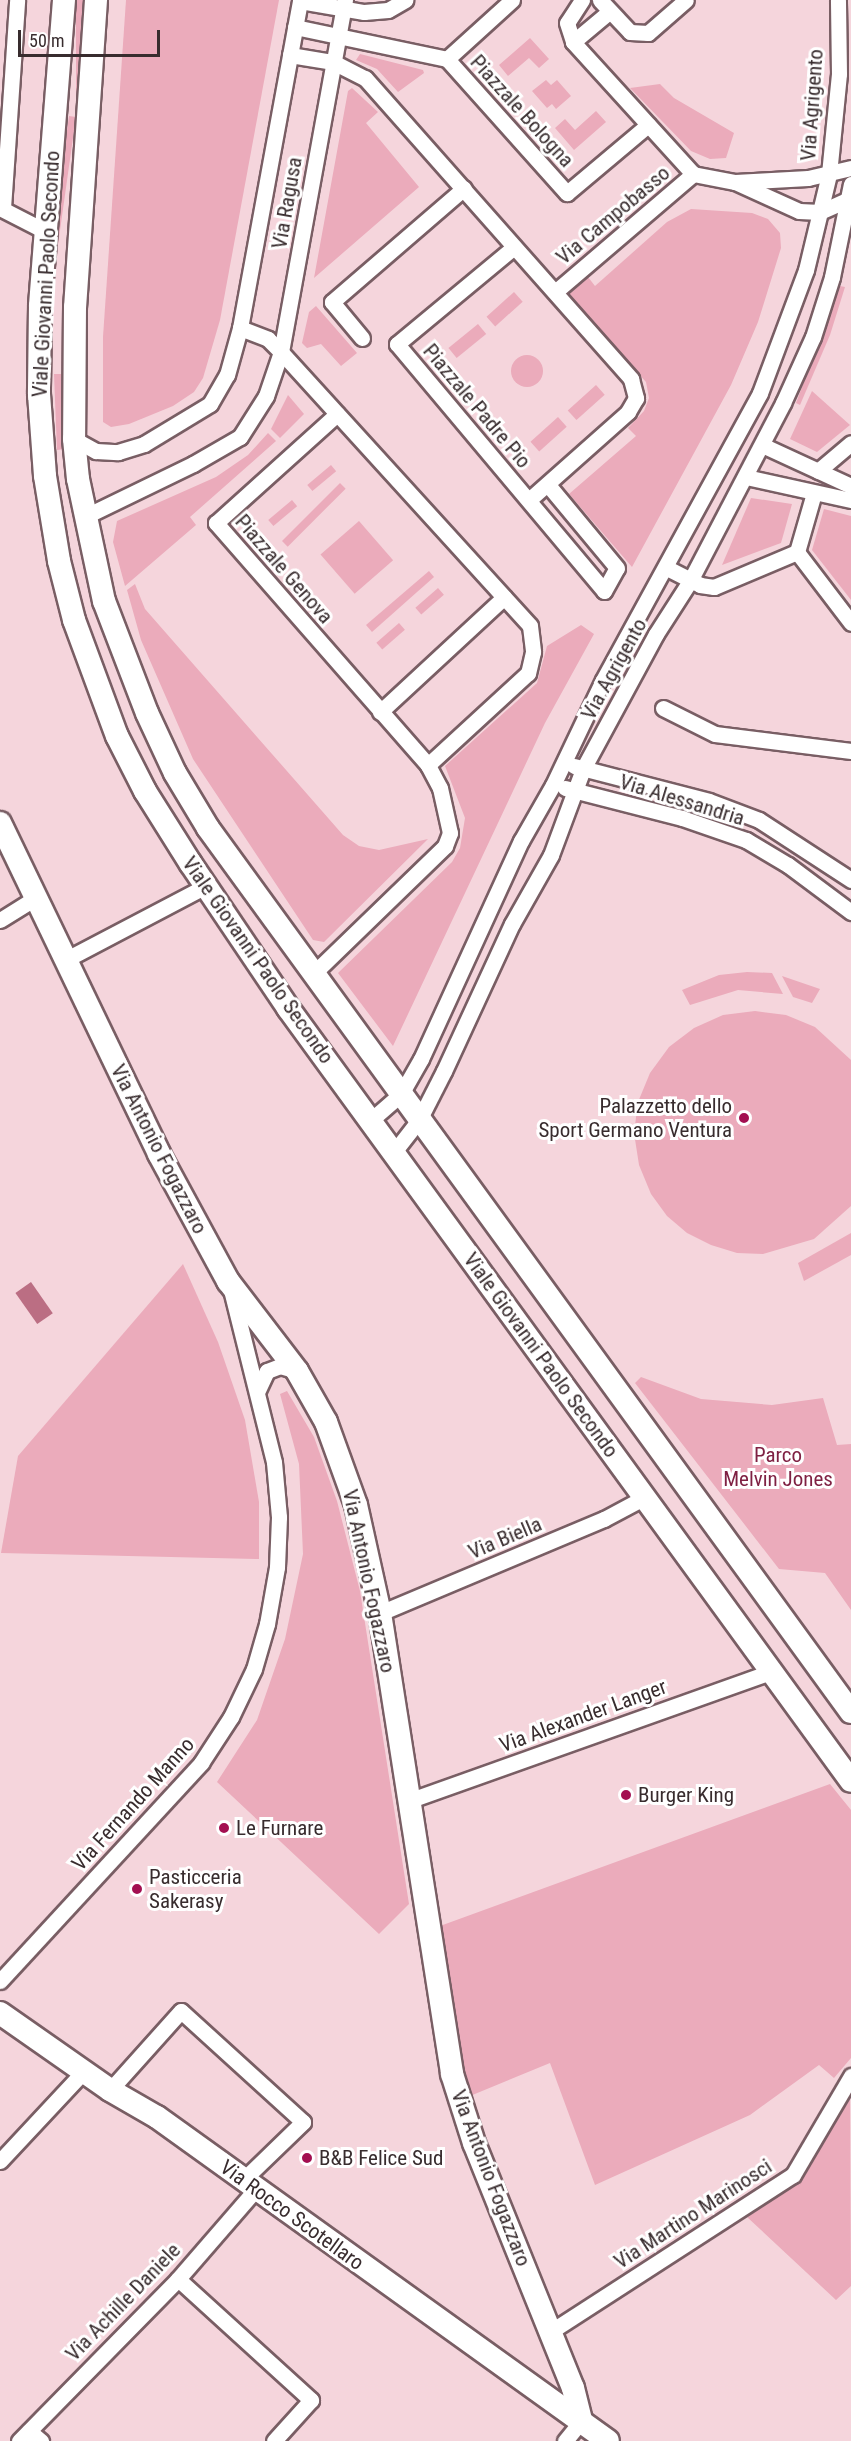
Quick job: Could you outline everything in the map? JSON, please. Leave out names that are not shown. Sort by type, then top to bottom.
[{"type":"main road","name":"Viale Giovanni Paolo Secondo","points":[[64,0],[45,231],[39,394],[45,476],[58,561],[92,676],[117,735],[145,791],[206,886],[394,1152],[851,1781]]},
{"type":"main road","name":"Viale Giovanni Paolo Secondo","points":[[96,0],[75,307],[75,439],[86,516],[104,601],[123,658],[175,773],[208,828],[315,972],[419,1120],[851,1712]]},
{"type":"main road","name":"Via Antonio Fogazzaro","points":[[0,823],[33,899],[159,1155],[228,1281],[297,1371],[326,1422],[356,1505],[380,1613],[452,2074],[474,2143],[573,2388],[581,2421]]},
{"type":"main road","name":"Via Rocco Scotellaro","points":[[0,2013],[110,2090],[158,2117],[248,2185],[608,2441]]},
{"type":"street","points":[[11,0],[17,0],[5,107],[2,208],[45,231]]},
{"type":"street","name":"Via Ragusa","points":[[75,439],[96,451],[118,453],[144,444],[210,404],[227,375],[240,328],[300,0],[345,5],[281,352],[266,396],[240,437],[193,465],[86,516]]},
{"type":"street","points":[[345,5],[388,10],[405,0]]},
{"type":"street","name":"Piazzale Bologna","points":[[447,59],[512,0]]},
{"type":"street","points":[[582,0],[567,23],[573,42],[693,174]]},
{"type":"street","points":[[573,42],[605,5],[630,32],[648,33],[686,0]]},
{"type":"street","name":"Via Agrigento","points":[[371,1120],[401,1094],[422,1059],[521,841],[554,785],[603,680],[667,568],[760,393],[790,318],[829,174],[838,74],[838,0]]},
{"type":"street","points":[[295,27],[339,36]]},
{"type":"street","name":"Piazzale Bologna","points":[[339,36],[447,59],[567,193],[648,125]]},
{"type":"street","points":[[290,55],[333,62]]},
{"type":"street","name":"Piazzale Padre Pio","points":[[333,62],[365,78],[631,379],[636,398],[628,412],[529,501]]},
{"type":"street","name":"Via Campobasso","points":[[735,182],[829,174],[851,168]]},
{"type":"street","name":"Via Campobasso","points":[[555,292],[693,174],[735,182],[799,211],[820,212]]},
{"type":"street","points":[[362,338],[332,302],[464,188]]},
{"type":"street","name":"Via Agrigento","points":[[820,212],[850,193]]},
{"type":"street","name":"Via Agrigento","points":[[394,1152],[419,1120],[512,924],[551,855],[583,769],[656,634],[690,581],[762,445],[813,337],[832,278],[850,193]]},
{"type":"street","name":"Piazzale Padre Pio","points":[[514,246],[397,344],[604,591],[617,568],[548,485]]},
{"type":"street","points":[[240,328],[268,339],[281,352],[530,626],[533,652],[528,674],[428,765]]},
{"type":"street","name":"Piazzale Genova","points":[[315,972],[445,846],[450,833],[449,816],[428,765],[216,523],[337,414]]},
{"type":"street","points":[[818,471],[851,443]]},
{"type":"street","points":[[762,445],[851,486]]},
{"type":"street","points":[[746,477],[851,500]]},
{"type":"street","points":[[797,552],[814,493]]},
{"type":"street","points":[[667,568],[690,581],[714,587],[797,552]]},
{"type":"street","points":[[797,552],[851,623]]},
{"type":"street","points":[[380,712],[504,597]]},
{"type":"street","points":[[663,708],[715,734],[851,751]]},
{"type":"street","name":"Via Alessandria","points":[[564,763],[709,801],[759,820],[851,880]]},
{"type":"street","name":"Via Alessandria","points":[[554,785],[682,818],[746,840],[788,865],[851,912]]},
{"type":"street","points":[[63,961],[206,886]]},
{"type":"street","points":[[0,920],[33,899]]},
{"type":"street","name":"Via Fernando Manno","points":[[0,1981],[201,1763],[231,1717],[254,1669],[269,1612],[279,1517],[274,1462],[258,1390],[228,1281]]},
{"type":"street","points":[[258,1390],[267,1371],[280,1366],[297,1371]]},
{"type":"street","name":"Via Biella","points":[[380,1613],[604,1519],[645,1497]]},
{"type":"street","name":"Via Alexander Langer","points":[[408,1801],[771,1672]]},
{"type":"street","name":"Via Achille Daniele","points":[[30,2438],[178,2278],[248,2185],[303,2122],[181,2011],[110,2090]]},
{"type":"street","points":[[0,2161],[84,2071]]},
{"type":"street","name":"Via Martino Marinosci","points":[[550,2332],[792,2175],[851,2076]]},
{"type":"street","points":[[178,2278],[311,2400],[274,2441]]},
{"type":"street","points":[[565,2441],[581,2421]]},
{"type":"green space","points":[[76,0],[84,0],[84,107],[76,107]]},
{"type":"green space","points":[[126,0],[279,0],[220,320],[203,378],[194,392],[173,406],[129,424],[111,427],[103,422],[103,337]]},
{"type":"green space","points":[[530,38],[549,59],[539,68],[529,58],[508,76],[499,65]]},
{"type":"green space","points":[[360,54],[423,70],[424,73],[398,92],[377,69],[356,60]]},
{"type":"green space","points":[[546,80],[551,85],[557,80],[571,96],[556,109],[552,104],[547,108],[532,91]]},
{"type":"green space","points":[[660,84],[674,98],[734,133],[726,158],[710,159],[691,151],[630,88]]},
{"type":"green space","points":[[352,88],[378,112],[366,123],[419,187],[314,278],[348,91]]},
{"type":"green space","points":[[596,111],[606,122],[574,150],[555,128],[565,119],[575,130]]},
{"type":"green space","points":[[69,116],[76,117],[42,358],[35,357]]},
{"type":"green space","points":[[691,209],[752,213],[768,219],[780,233],[781,248],[758,322],[731,385],[632,567],[569,494],[636,436],[628,428],[644,411],[649,398],[646,382],[568,295],[588,277],[595,286],[667,222]]},
{"type":"green space","points":[[840,286],[845,287],[830,335],[800,405],[796,403]]},
{"type":"green space","points":[[514,292],[523,302],[495,326],[487,317]]},
{"type":"green space","points":[[316,306],[357,353],[341,366],[321,344],[307,348],[302,343],[309,312]]},
{"type":"green space","points":[[478,324],[486,334],[457,358],[448,348]]},
{"type":"green space","points":[[527,355],[538,360],[543,371],[538,382],[527,387],[516,382],[511,371],[516,360]]},
{"type":"green space","points":[[54,374],[61,374],[65,449],[57,450]]},
{"type":"green space","points":[[596,385],[605,395],[576,420],[568,410]]},
{"type":"green space","points":[[812,391],[850,425],[817,452],[790,439]]},
{"type":"green space","points":[[288,395],[304,414],[280,438],[271,429]]},
{"type":"green space","points":[[558,417],[567,427],[539,451],[531,442]]},
{"type":"green space","points":[[268,433],[276,441],[190,517],[196,525],[125,586],[113,542],[117,521],[216,477],[248,455]]},
{"type":"green space","points":[[331,465],[336,471],[312,491],[307,485]]},
{"type":"green space","points":[[340,483],[346,489],[288,547],[282,541]]},
{"type":"green space","points":[[751,498],[792,504],[781,543],[722,565]]},
{"type":"green space","points":[[292,500],[297,506],[273,526],[268,520]]},
{"type":"green space","points":[[824,509],[851,516],[851,600],[812,550]]},
{"type":"green space","points":[[359,521],[393,560],[355,594],[321,554]]},
{"type":"green space","points":[[429,571],[434,577],[372,632],[366,625]]},
{"type":"green space","points":[[135,584],[145,609],[343,835],[359,846],[379,850],[428,839],[324,942],[313,940],[193,759],[141,640],[127,590]]},
{"type":"green space","points":[[438,588],[444,595],[421,614],[415,608]]},
{"type":"green space","points":[[399,623],[405,630],[382,649],[376,643]]},
{"type":"green space","points":[[581,625],[594,634],[545,723],[393,1046],[338,973],[452,862],[460,848],[465,818],[445,766],[537,683],[547,646]]},
{"type":"green space","points":[[747,972],[772,973],[783,994],[738,990],[690,1005],[682,990],[719,975]]},
{"type":"green space","points":[[782,976],[820,989],[812,1003],[793,997]]},
{"type":"green space","name":"Palazzetto dello Sport Germano Ventura","points":[[755,1011],[786,1015],[815,1027],[851,1060],[851,1206],[814,1239],[763,1254],[737,1253],[711,1245],[687,1233],[667,1216],[651,1194],[639,1165],[634,1133],[638,1102],[650,1073],[669,1047],[694,1028],[723,1015]]},
{"type":"green space","points":[[851,1233],[851,1255],[804,1281],[798,1263]]},
{"type":"green space","points":[[183,1264],[218,1342],[245,1420],[259,1502],[259,1559],[1,1553],[18,1456]]},
{"type":"green space","name":"Parco Melvin Jones","points":[[641,1377],[701,1399],[772,1405],[823,1398],[837,1445],[851,1444],[851,1610],[825,1573],[779,1569],[635,1383]]},
{"type":"green space","points":[[287,1391],[314,1437],[337,1501],[360,1591],[409,1904],[379,1934],[217,1782],[257,1720],[285,1639],[303,1554],[299,1464],[280,1394]]},
{"type":"green space","points":[[830,1784],[851,1810],[851,2058],[834,2078],[819,2065],[750,2115],[595,2185],[550,2063],[470,2096],[456,2038],[440,1926]]},
{"type":"green space","points":[[850,2097],[851,2286],[836,2300],[747,2217],[795,2184]]},
{"type":"shaded area","points":[[31,1282],[53,1313],[37,1324],[15,1293]]},
{"type":"place","name":"Palazzetto dello Sport Germano Ventura","points":[[744,1118]]},
{"type":"place","name":"Burger King","points":[[626,1795]]},
{"type":"place","name":"Le Furnare","points":[[224,1828]]},
{"type":"place","name":"Pasticceria Sakerasy","points":[[137,1889]]},
{"type":"place","name":"B&B Felice Sud","points":[[307,2158]]}]
